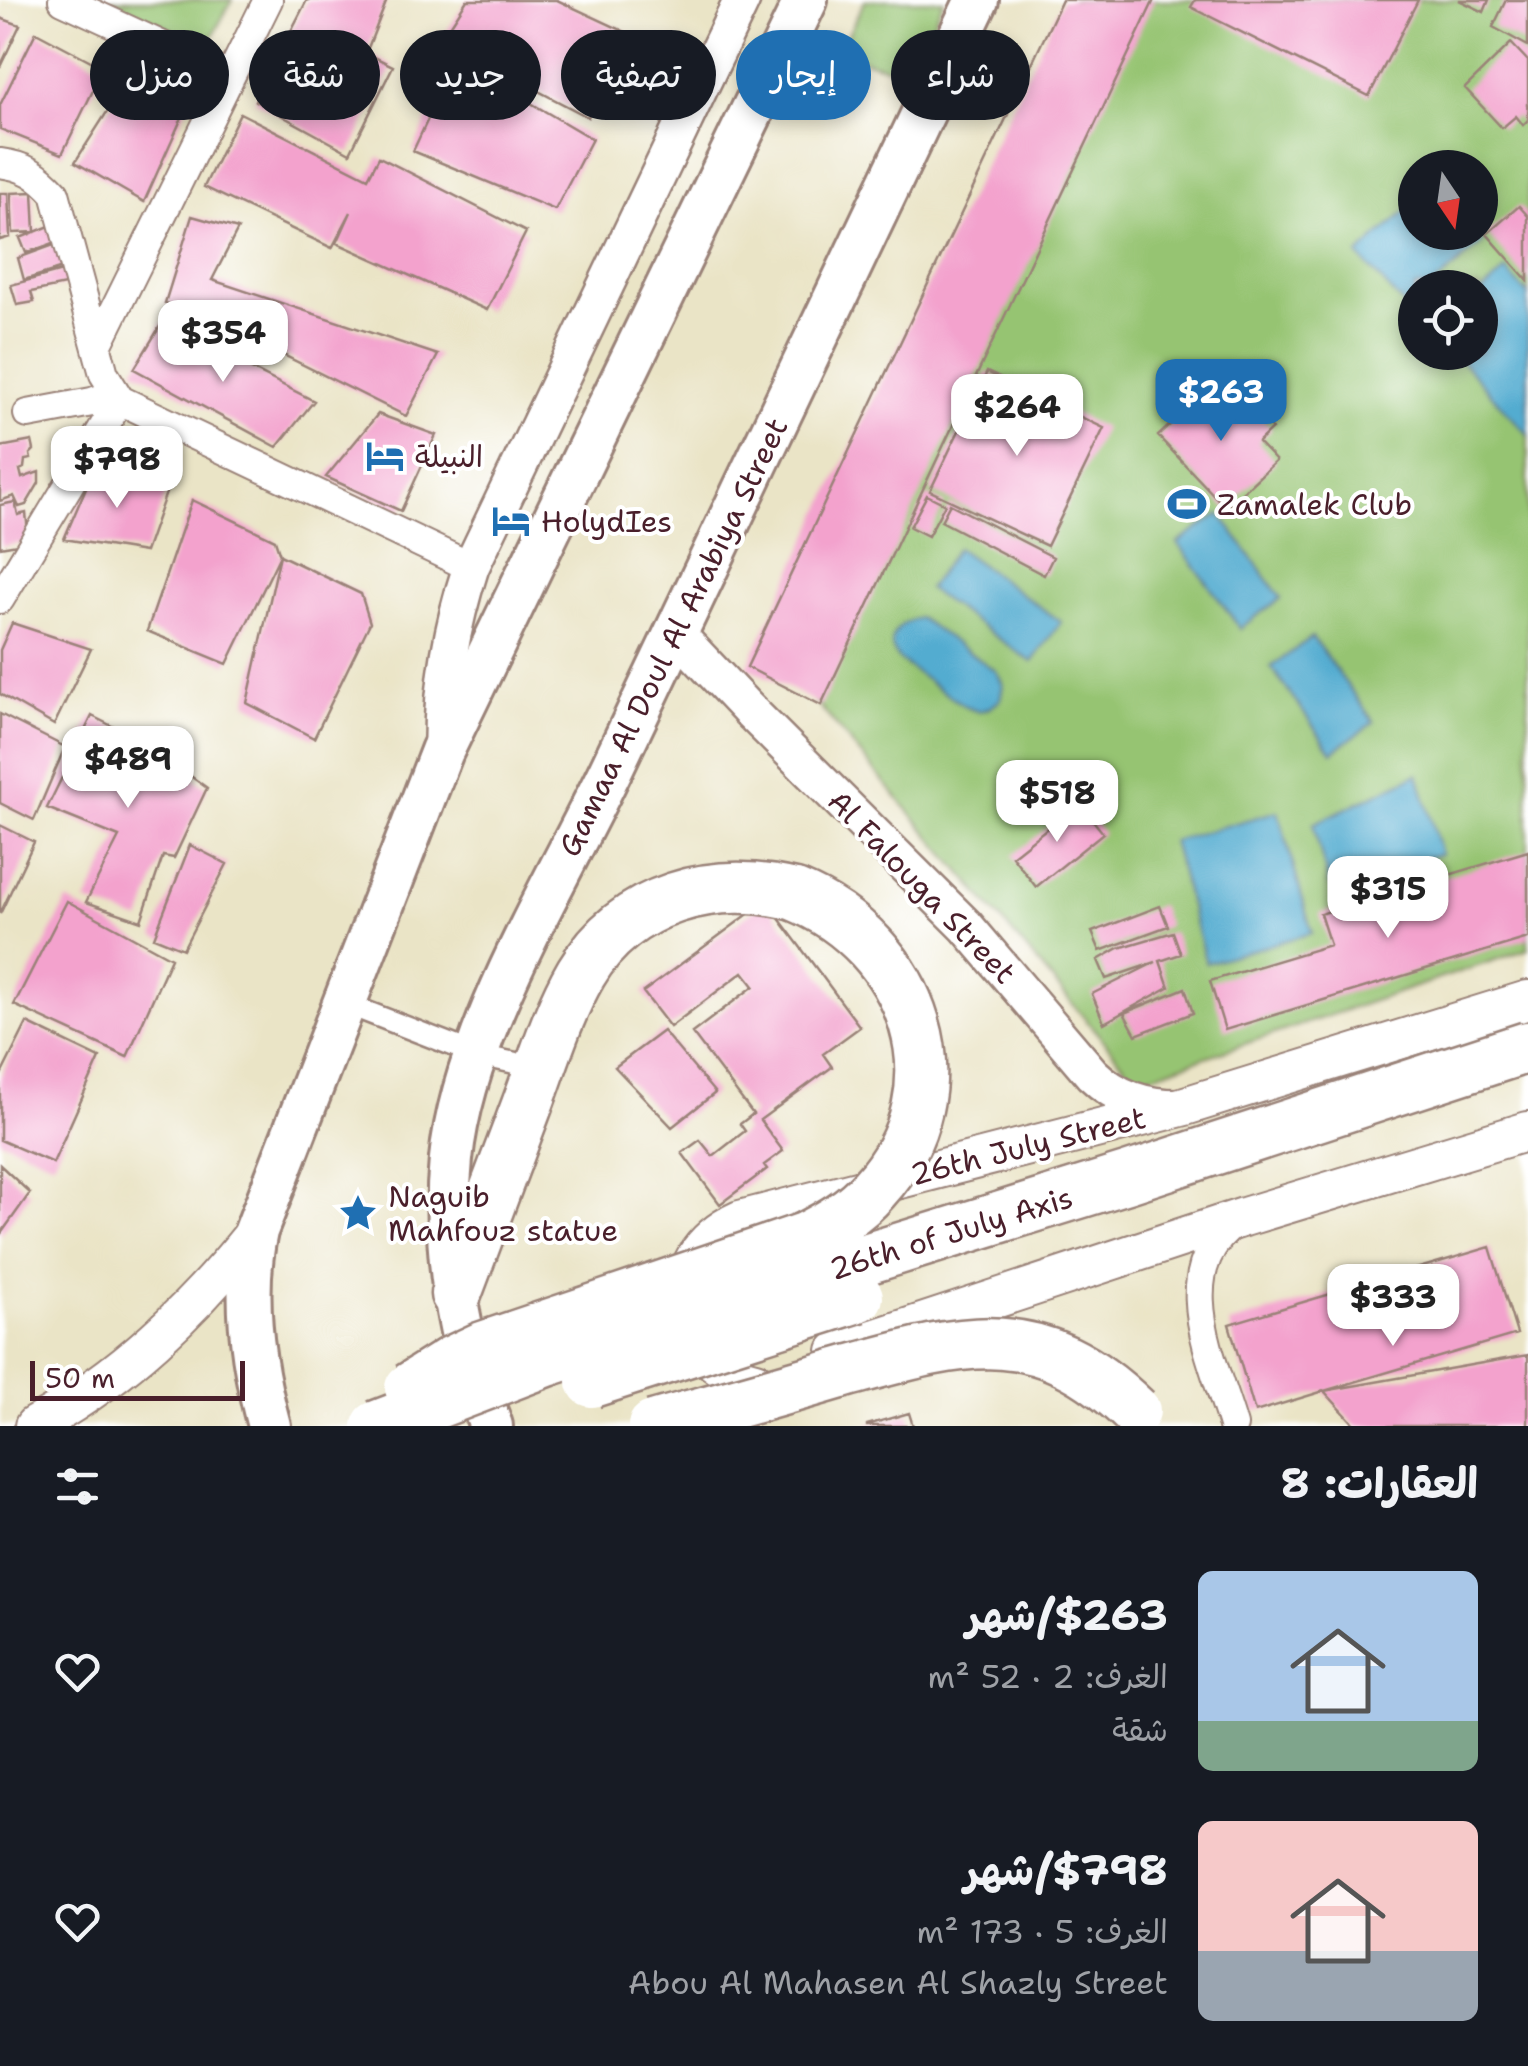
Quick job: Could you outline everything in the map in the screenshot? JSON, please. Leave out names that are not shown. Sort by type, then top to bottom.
[{"type":"highway","points":[[366,1426],[421,1380],[483,1346],[805,1238],[853,1209],[874,1190],[904,1143],[919,1089],[917,1033],[898,980],[883,957],[843,919],[795,895],[769,888],[715,887],[663,901],[618,930],[582,970],[456,1294]]},
{"type":"highway","name":"26th of July Axis","points":[[377,1426],[546,1361],[685,1314],[1126,1178],[1528,1048]]},
{"type":"highway","name":"26th of July Axis","points":[[474,1426],[645,1365],[1528,1082]]},
{"type":"highway","points":[[652,1426],[918,1352],[977,1342],[1007,1344],[1065,1360],[1090,1374],[1141,1419]]},
{"type":"main road","points":[[269,1426],[250,1316],[248,1268],[256,1231],[442,751],[806,0]]},
{"type":"main road","name":"Gamaa Al Doul Al Arabiya Street","points":[[491,1426],[466,1346],[448,1221],[451,1158],[464,1096],[507,979],[977,0]]},
{"type":"main road","name":"26th July Street","points":[[756,1381],[739,1377],[709,1359],[698,1346],[684,1314],[685,1280],[691,1264],[699,1249],[724,1227],[1184,1106],[1528,1000]]},
{"type":"main road","points":[[710,1426],[726,1401],[756,1381],[800,1363],[1244,1217],[1528,1131]]},
{"type":"main road","points":[[34,1426],[75,1404],[154,1342],[225,1271],[256,1231]]},
{"type":"street","points":[[64,0],[230,77]]},
{"type":"street","points":[[97,346],[268,0]]},
{"type":"street","points":[[442,751],[446,657],[472,567],[742,0]]},
{"type":"street","points":[[0,164],[24,167],[42,178],[55,193],[104,374],[118,397],[472,567]]},
{"type":"street","points":[[28,414],[118,397]]},
{"type":"street","points":[[0,599],[14,550],[118,397]]},
{"type":"street","name":"Al Falouga Street","points":[[676,632],[966,926],[1092,1074],[1106,1087],[1138,1103],[1184,1106]]},
{"type":"street","points":[[344,1003],[478,1055],[541,1068]]},
{"type":"street","points":[[1234,1426],[1202,1323],[1198,1296],[1205,1259],[1215,1242],[1244,1217]]},
{"type":"green space","points":[[111,0],[232,0],[216,30],[170,30]]},
{"type":"green space","points":[[865,0],[944,0],[930,30],[891,30],[891,68],[871,62],[871,30],[850,30]]},
{"type":"green space","name":"Zamalek Club","points":[[1072,0],[1528,0],[1528,949],[1137,1080],[777,656],[1018,120],[1030,120],[1030,93]]},
{"type":"water","points":[[1398,219],[1398,250],[1474,250],[1451,270],[1398,270],[1398,299],[1358,255]]},
{"type":"water","points":[[1506,270],[1528,295],[1528,435],[1469,370],[1498,370],[1498,277]]},
{"type":"water","points":[[1220,514],[1281,598],[1240,628],[1178,543]]},
{"type":"water","points":[[957,548],[1061,622],[1032,662],[928,589]]},
{"type":"water","points":[[919,618],[996,671],[1003,685],[1000,700],[983,710],[971,709],[898,658],[892,644],[895,632]]},
{"type":"water","points":[[1312,637],[1374,722],[1332,752],[1271,667]]},
{"type":"water","points":[[1418,774],[1441,854],[1329,885],[1313,824]]},
{"type":"water","points":[[1278,811],[1312,933],[1206,963],[1172,841]]},
{"type":"building","points":[[307,0],[387,0],[375,30],[292,30]]},
{"type":"building","points":[[467,0],[557,0],[622,30],[561,30],[561,103],[541,92],[541,30],[448,30]]},
{"type":"building","points":[[1062,0],[1154,0],[821,705],[747,667],[1005,120],[1030,120],[1030,68]]},
{"type":"building","points":[[1195,0],[1418,0],[1369,96],[1191,7]]},
{"type":"building","points":[[1459,0],[1489,0],[1484,12]]},
{"type":"building","points":[[1506,0],[1528,0],[1528,46],[1493,27]]},
{"type":"building","points":[[0,18],[20,25],[0,67]]},
{"type":"building","points":[[36,32],[90,61],[90,97],[62,154],[0,129],[0,105]]},
{"type":"building","points":[[1511,43],[1528,61],[1528,120],[1523,125],[1516,116],[1502,128],[1465,88]]},
{"type":"building","points":[[380,60],[393,66],[380,92]]},
{"type":"building","points":[[541,109],[592,139],[555,210],[413,151],[427,120],[541,120]]},
{"type":"building","points":[[240,113],[368,178],[379,157],[526,232],[487,310],[337,243],[351,212],[332,248],[204,187]]},
{"type":"building","points":[[102,120],[181,120],[144,202],[75,162]]},
{"type":"building","points":[[290,120],[366,120],[350,153]]},
{"type":"building","points":[[33,192],[35,232],[13,233],[11,193]]},
{"type":"building","points":[[0,193],[8,193],[10,237],[0,240]]},
{"type":"building","points":[[1519,206],[1528,216],[1528,281],[1498,247],[1498,224]]},
{"type":"building","points":[[192,216],[238,229],[212,280],[438,355],[406,416],[201,314],[165,303]]},
{"type":"building","points":[[57,223],[62,240],[26,253],[20,238]]},
{"type":"building","points":[[62,242],[69,266],[24,280],[18,258]]},
{"type":"building","points":[[62,271],[70,284],[31,292],[34,302],[17,305],[11,285]]},
{"type":"building","points":[[162,323],[314,401],[277,447],[134,369]]},
{"type":"building","points":[[987,372],[1104,428],[1047,546],[930,491]]},
{"type":"building","points":[[1207,390],[1220,404],[1235,390],[1272,429],[1258,442],[1276,461],[1226,508],[1158,436]]},
{"type":"building","name":"النبيلة","points":[[378,414],[436,435],[401,511],[326,477]]},
{"type":"building","points":[[32,441],[31,459],[25,460],[20,470],[22,478],[39,472],[39,483],[26,505],[19,507],[14,496],[0,501],[0,447]]},
{"type":"building","points":[[97,462],[167,490],[145,552],[64,539]]},
{"type":"building","points":[[927,495],[945,504],[928,536],[910,527]]},
{"type":"building","points":[[192,500],[275,540],[280,555],[227,664],[147,631]]},
{"type":"building","points":[[15,502],[18,515],[26,513],[29,542],[0,547],[0,505]]},
{"type":"building","points":[[950,504],[1053,557],[1044,575],[941,521]]},
{"type":"building","points":[[280,555],[361,594],[370,623],[314,738],[247,703]]},
{"type":"building","points":[[12,623],[91,649],[54,725],[0,694],[0,650]]},
{"type":"building","points":[[0,714],[65,747],[34,820],[0,803]]},
{"type":"building","points":[[92,716],[142,741],[207,788],[174,858],[163,856],[141,921],[86,902],[119,837],[47,808]]},
{"type":"building","points":[[1079,803],[1103,833],[1036,887],[1012,856]]},
{"type":"building","points":[[0,825],[34,842],[0,914]]},
{"type":"building","points":[[190,845],[227,864],[183,949],[154,937]]},
{"type":"building","points":[[1528,851],[1528,938],[1225,1030],[1210,981],[1330,945],[1320,914]]},
{"type":"building","points":[[67,901],[171,958],[127,1057],[14,1005]]},
{"type":"building","points":[[766,901],[860,1027],[823,1054],[832,1067],[760,1120],[783,1151],[764,1165],[767,1169],[720,1204],[682,1153],[700,1140],[713,1156],[745,1131],[740,1124],[753,1114],[692,1033],[754,986],[743,972],[670,1027],[643,992]]},
{"type":"building","points":[[1160,906],[1168,926],[1100,951],[1092,932]]},
{"type":"building","points":[[1173,932],[1181,954],[1160,961],[1169,987],[1104,1023],[1092,994],[1156,962],[1106,979],[1098,960],[1119,948]]},
{"type":"building","points":[[1185,988],[1193,1013],[1136,1035],[1124,1013]]},
{"type":"building","points":[[27,1023],[100,1058],[53,1163],[0,1140],[0,1077]]},
{"type":"building","points":[[663,1031],[715,1093],[672,1127],[615,1067]]},
{"type":"building","points":[[0,1165],[30,1193],[0,1235]]},
{"type":"building","points":[[1490,1247],[1517,1334],[1255,1412],[1229,1324]]},
{"type":"building","points":[[1528,1355],[1528,1426],[1356,1426],[1324,1391]]},
{"type":"building","points":[[909,1413],[913,1426],[867,1426],[867,1425]]},
{"type":"place","name":"النبيلة","points":[[385,456]]},
{"type":"place","name":"Zamalek Club","points":[[1187,504]]},
{"type":"place","name":"HolydIes","points":[[511,521]]},
{"type":"place","name":"Naguib Mahfouz statue","points":[[358,1213]]}]
